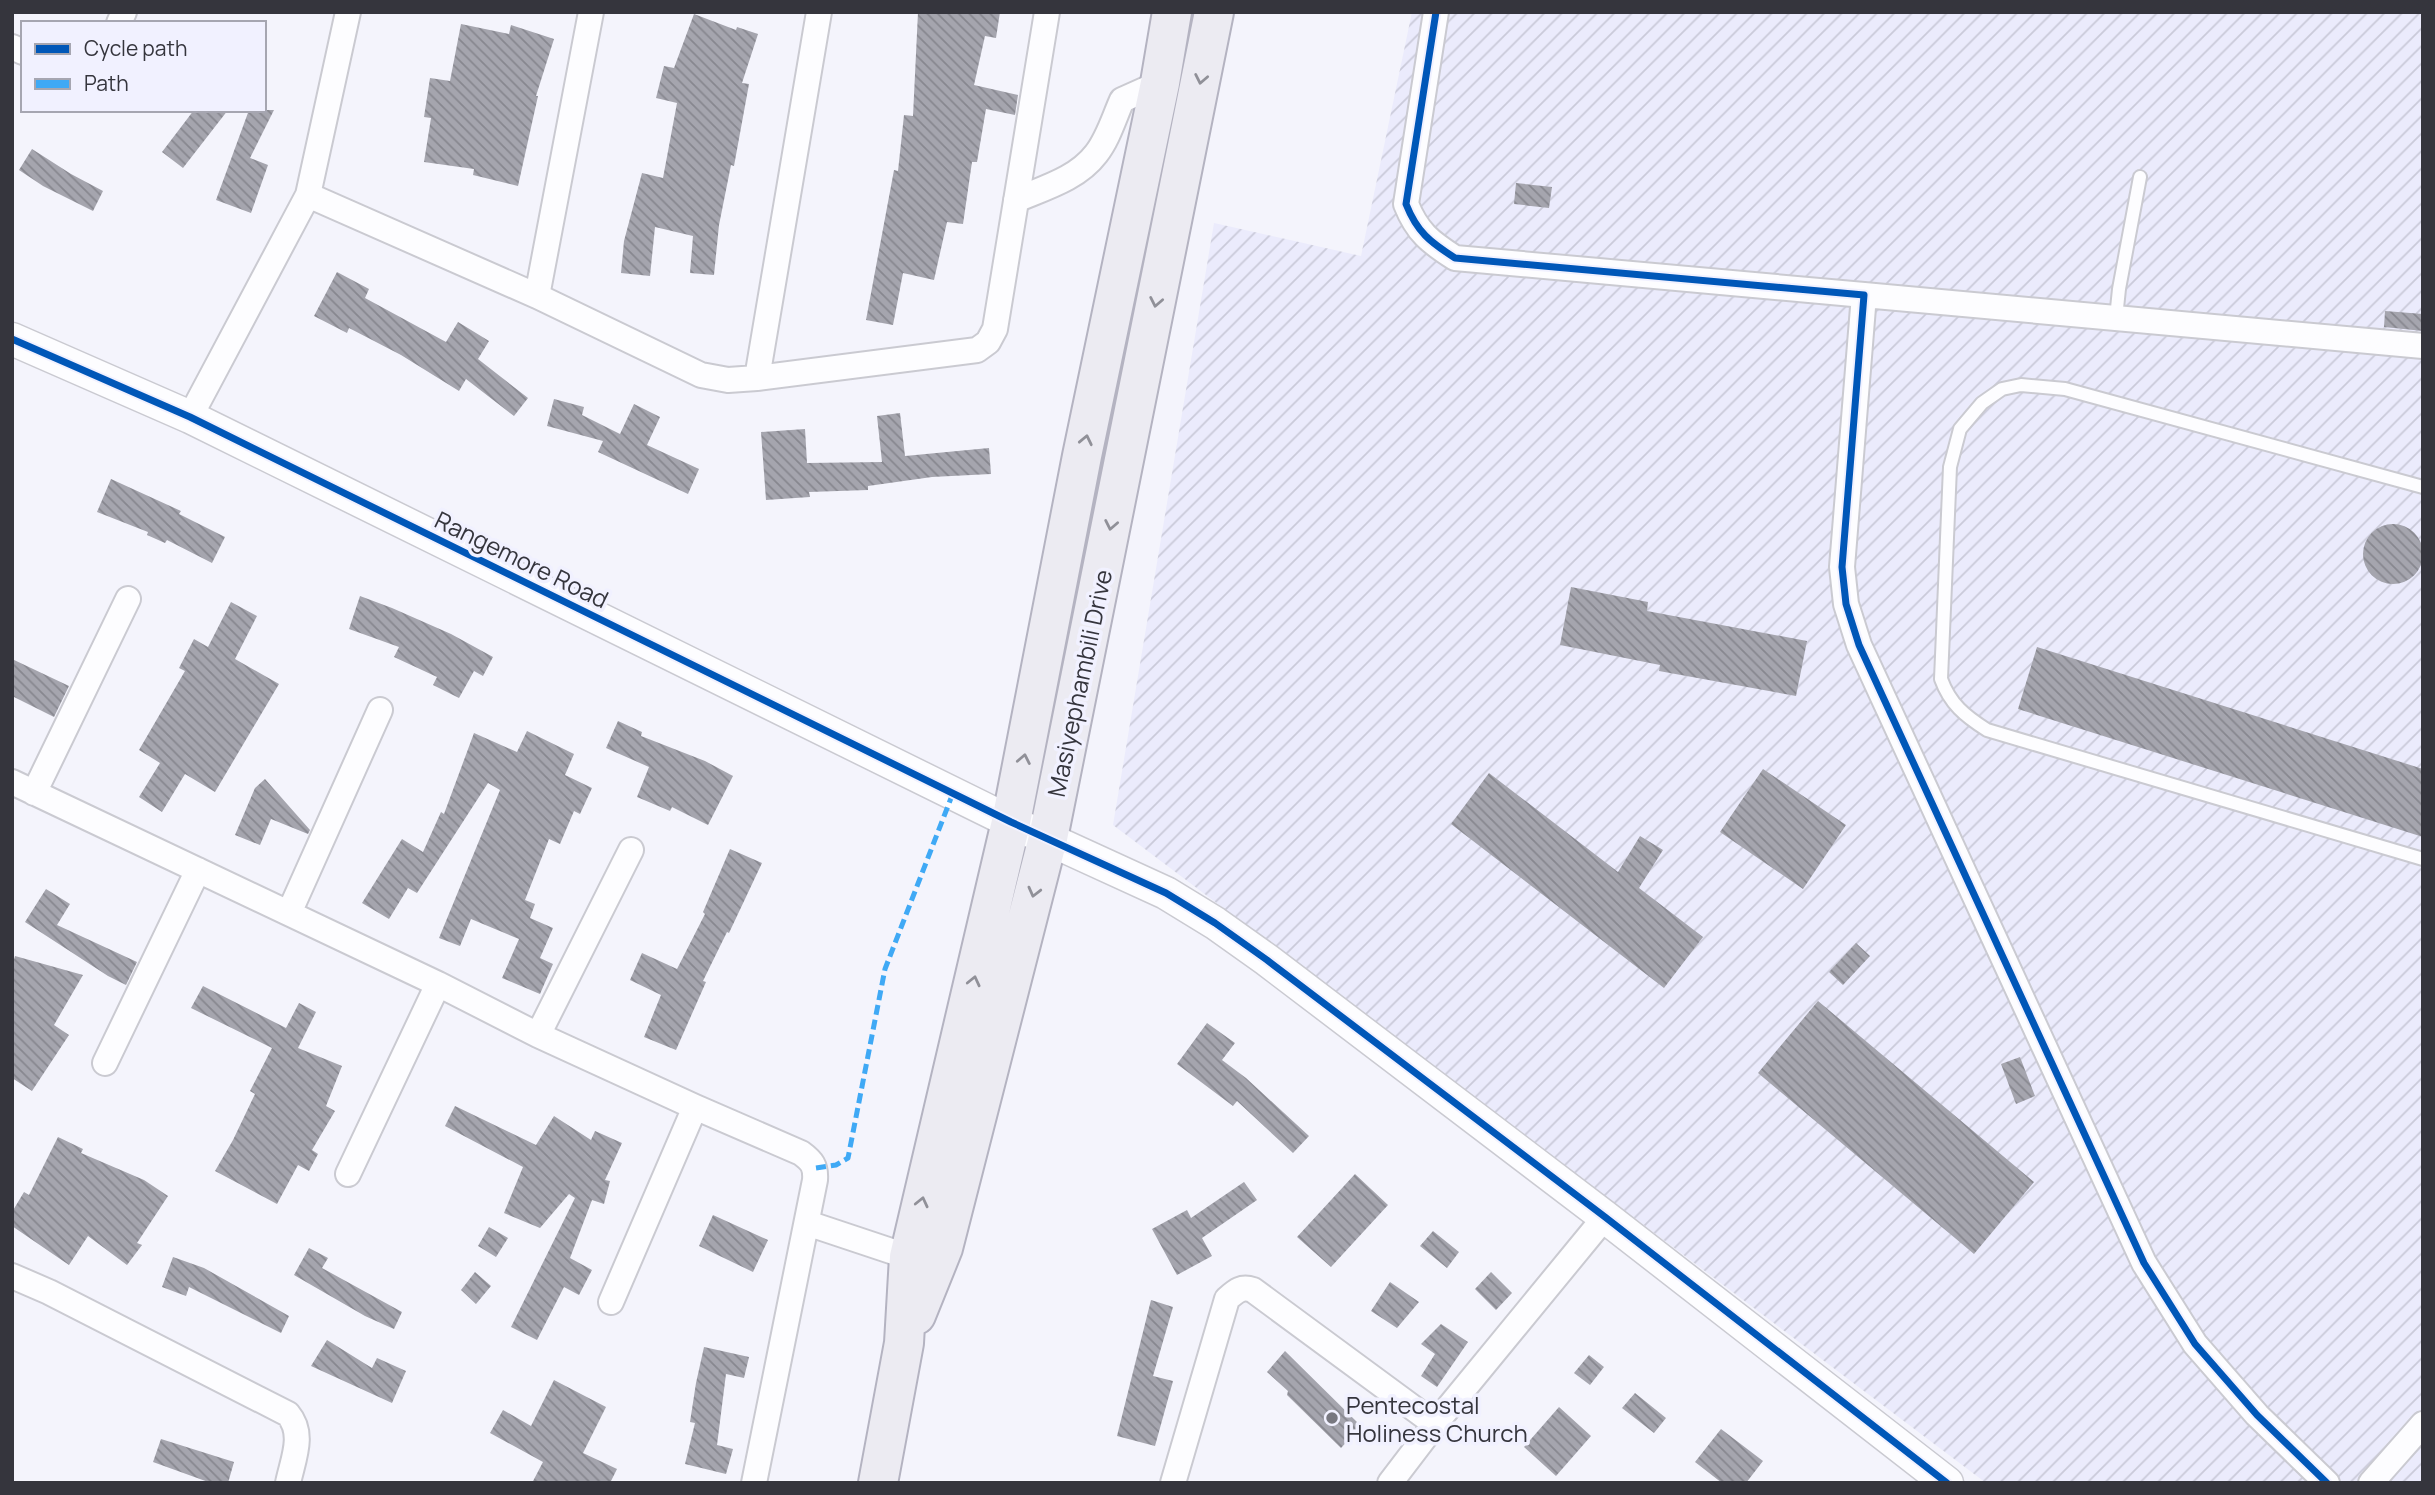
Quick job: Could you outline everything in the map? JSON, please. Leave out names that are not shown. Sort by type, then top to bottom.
[{"type":"main road","name":"Masiyephambili Drive","points":[[878,1483],[904,1343],[909,1256],[1012,822],[1082,456],[1160,83],[1172,12]]},
{"type":"main road","name":"Masiyephambili Drive","points":[[904,1343],[943,1248],[1048,838],[1214,12]]},
{"type":"street","points":[[190,417],[308,195],[348,12]]},
{"type":"street","points":[[537,296],[591,12]]},
{"type":"street","points":[[757,378],[819,12]]},
{"type":"street","points":[[308,195],[537,296],[701,375],[728,380],[757,378],[977,350],[988,342],[995,329],[1047,12]]},
{"type":"street","points":[[1436,12],[1406,204],[1413,222],[1429,242],[1455,258],[2423,346]]},
{"type":"street","points":[[1016,200],[1068,177],[1087,164],[1104,142],[1122,100],[1160,83]]},
{"type":"street","points":[[1864,295],[1842,567],[1846,604],[1859,645],[2144,1263],[2195,1344],[2257,1415],[2327,1483]]},
{"type":"street","name":"Rangemore Road","points":[[12,338],[190,417],[1012,822],[1166,894],[1215,923],[1289,976],[1947,1483]]},
{"type":"street","points":[[34,793],[128,599]]},
{"type":"street","points":[[289,913],[380,710]]},
{"type":"street","points":[[12,782],[438,984],[538,1035],[801,1153],[812,1161],[816,1168],[815,1180],[754,1483]]},
{"type":"street","points":[[538,1035],[631,850]]},
{"type":"street","points":[[105,1063],[198,870]]},
{"type":"street","points":[[348,1174],[438,984]]},
{"type":"street","points":[[611,1302],[695,1107]]},
{"type":"street","points":[[1390,1483],[1435,1423],[1605,1217]]},
{"type":"street","points":[[807,1223],[909,1256]]},
{"type":"street","points":[[12,1276],[73,1304],[288,1414],[299,1433],[288,1483]]},
{"type":"street","points":[[1173,1483],[1227,1299],[1245,1287],[1253,1290],[1435,1423]]},
{"type":"street","points":[[2371,1483],[2423,1424]]},
{"type":"lane","points":[[2116,318],[2140,177]]},
{"type":"lane","points":[[2423,487],[2065,389],[2021,385],[2002,389],[1982,403],[1960,429],[1950,467],[1941,679],[1947,695],[1964,715],[1987,730],[2423,859]]},
{"type":"shaded area","points":[[1412,12],[2423,12],[2423,1483],[1986,1483],[1113,825],[1214,223],[1361,256]]},
{"type":"building","points":[[918,12],[1000,12],[996,38],[985,36],[974,85],[1018,95],[1015,115],[986,109],[977,162],[972,162],[963,224],[947,222],[934,280],[903,273],[893,325],[866,320],[894,170],[898,171],[904,115],[913,116]]},
{"type":"building","points":[[694,14],[736,30],[737,27],[758,34],[742,83],[749,84],[734,166],[731,165],[719,225],[714,275],[690,273],[693,236],[655,227],[650,276],[621,273],[624,241],[642,173],[663,178],[677,103],[656,98],[664,66],[674,68]]},
{"type":"building","points":[[461,24],[509,34],[511,25],[554,39],[536,96],[518,186],[473,175],[474,169],[424,162],[431,118],[424,117],[430,78],[450,81]]},
{"type":"building","points":[[274,110],[250,158],[268,165],[251,213],[216,200],[248,112]]},
{"type":"building","points":[[192,112],[226,112],[183,168],[162,152]]},
{"type":"building","points":[[32,149],[103,191],[93,211],[43,186],[19,170]]},
{"type":"building","points":[[1516,183],[1552,187],[1549,208],[1514,204]]},
{"type":"building","points":[[337,272],[369,289],[365,298],[446,342],[458,322],[489,341],[478,359],[528,398],[514,416],[466,379],[459,391],[401,355],[349,328],[347,333],[314,316]]},
{"type":"building","points":[[2385,311],[2423,314],[2423,331],[2384,327]]},
{"type":"building","points":[[554,399],[584,407],[582,415],[620,434],[634,404],[660,417],[647,445],[699,469],[688,494],[598,452],[603,441],[547,426]]},
{"type":"building","points":[[900,413],[905,456],[989,448],[991,474],[932,477],[868,486],[868,490],[809,492],[810,497],[766,500],[761,432],[805,429],[807,463],[882,462],[877,416]]},
{"type":"building","points":[[111,479],[181,511],[179,514],[225,537],[212,563],[167,540],[165,543],[147,535],[148,532],[97,512]]},
{"type":"building","points":[[2387,524],[2399,524],[2418,537],[2423,554],[2421,566],[2410,579],[2399,584],[2387,584],[2368,571],[2363,560],[2363,548],[2376,529]]},
{"type":"building","points":[[1571,587],[1648,602],[1647,611],[1807,641],[1796,696],[1659,671],[1660,665],[1560,645]]},
{"type":"building","points":[[360,596],[451,634],[493,657],[483,676],[474,671],[459,698],[433,685],[437,677],[394,657],[399,647],[349,629]]},
{"type":"building","points":[[231,602],[257,616],[235,659],[279,684],[215,792],[185,774],[162,812],[139,797],[160,763],[139,750],[185,671],[179,668],[194,639],[208,647]]},
{"type":"building","points":[[2037,647],[2423,769],[2423,837],[2018,709]]},
{"type":"building","points":[[12,659],[69,686],[54,717],[12,696]]},
{"type":"building","points":[[618,721],[642,732],[641,736],[705,761],[733,776],[708,825],[672,807],[670,811],[637,797],[649,767],[606,748]]},
{"type":"building","points":[[527,731],[574,754],[565,775],[592,788],[580,814],[574,811],[560,844],[549,839],[525,900],[535,904],[530,918],[553,928],[540,958],[553,964],[540,994],[502,978],[519,939],[471,919],[460,946],[439,938],[500,790],[488,783],[417,893],[408,888],[389,919],[362,903],[402,839],[423,852],[441,812],[444,814],[474,733],[517,752]]},
{"type":"building","points":[[1763,769],[1846,825],[1803,889],[1720,832]]},
{"type":"building","points":[[1489,773],[1618,872],[1640,836],[1663,850],[1639,888],[1703,937],[1664,988],[1451,824]]},
{"type":"building","points":[[265,779],[310,830],[308,834],[271,819],[260,845],[235,835],[255,788]]},
{"type":"building","points":[[730,849],[762,863],[703,981],[706,982],[676,1050],[644,1037],[661,995],[630,980],[642,953],[677,969],[705,914],[703,912]]},
{"type":"building","points":[[46,889],[70,904],[57,925],[137,962],[126,985],[25,922]]},
{"type":"building","points":[[1856,943],[1870,956],[1843,985],[1829,972]]},
{"type":"building","points":[[15,956],[83,975],[54,1025],[69,1035],[32,1091],[12,1078],[12,967]]},
{"type":"building","points":[[203,986],[286,1028],[299,1003],[316,1012],[298,1048],[342,1066],[326,1106],[335,1111],[312,1150],[318,1154],[309,1171],[298,1165],[277,1204],[215,1171],[255,1094],[250,1091],[272,1048],[191,1008]]},
{"type":"building","points":[[1818,1001],[2034,1182],[1974,1254],[1758,1073]]},
{"type":"building","points":[[1207,1023],[1235,1043],[1222,1060],[1246,1078],[1309,1136],[1293,1153],[1237,1101],[1233,1106],[1177,1064]]},
{"type":"building","points":[[2020,1057],[2035,1096],[2016,1104],[2001,1064]]},
{"type":"building","points":[[455,1106],[536,1145],[554,1116],[591,1140],[595,1131],[622,1143],[605,1180],[610,1181],[604,1204],[592,1200],[570,1258],[592,1270],[579,1295],[564,1287],[537,1340],[511,1327],[575,1198],[569,1194],[540,1228],[504,1213],[523,1167],[445,1126]]},
{"type":"building","points":[[58,1137],[83,1149],[81,1153],[144,1180],[168,1196],[137,1243],[142,1245],[127,1265],[88,1236],[69,1265],[12,1226],[12,1212],[24,1192],[29,1195]]},
{"type":"building","points":[[1355,1174],[1388,1205],[1331,1267],[1297,1237]]},
{"type":"building","points":[[1244,1182],[1257,1200],[1202,1238],[1212,1256],[1177,1275],[1152,1229],[1187,1210],[1191,1218]]},
{"type":"building","points":[[713,1215],[768,1240],[753,1272],[699,1246]]},
{"type":"building","points":[[489,1227],[508,1238],[496,1257],[478,1246]]},
{"type":"building","points":[[1433,1231],[1459,1252],[1447,1268],[1420,1246]]},
{"type":"building","points":[[309,1248],[328,1258],[322,1268],[402,1312],[394,1329],[365,1316],[294,1275]]},
{"type":"building","points":[[173,1257],[204,1268],[289,1316],[281,1333],[189,1287],[186,1296],[162,1287]]},
{"type":"building","points":[[475,1272],[491,1286],[476,1304],[461,1290]]},
{"type":"building","points":[[1491,1272],[1512,1293],[1496,1310],[1475,1289]]},
{"type":"building","points":[[1390,1282],[1419,1302],[1397,1328],[1371,1311]]},
{"type":"building","points":[[1151,1300],[1173,1307],[1153,1376],[1173,1381],[1155,1446],[1117,1436]]},
{"type":"building","points":[[1441,1324],[1468,1342],[1437,1387],[1421,1376],[1435,1354],[1421,1344]]},
{"type":"building","points":[[327,1340],[372,1368],[377,1358],[406,1371],[392,1403],[311,1366]]},
{"type":"building","points":[[704,1347],[749,1357],[744,1378],[726,1374],[717,1445],[733,1449],[726,1474],[685,1464],[695,1423],[690,1422]]},
{"type":"building","points":[[1285,1351],[1361,1426],[1341,1448],[1267,1372]]},
{"type":"building","points":[[1589,1355],[1604,1367],[1590,1385],[1574,1373]]},
{"type":"building","points":[[554,1380],[606,1407],[583,1453],[617,1469],[610,1483],[532,1483],[543,1462],[490,1433],[503,1410],[531,1426]]},
{"type":"building","points":[[1635,1393],[1666,1418],[1654,1433],[1622,1408]]},
{"type":"building","points":[[1559,1407],[1591,1436],[1556,1476],[1524,1447]]},
{"type":"building","points":[[1721,1429],[1763,1461],[1746,1483],[1722,1483],[1695,1462]]},
{"type":"building","points":[[161,1439],[234,1462],[228,1483],[211,1483],[153,1462]]},
{"type":"marked path","points":[[816,1168],[836,1165],[848,1158],[885,969],[953,793]]},
{"type":"cycle path","points":[[1436,12],[1406,204],[1420,229],[1431,241],[1455,258],[1864,295],[1842,567],[1846,604],[1859,645],[2144,1263],[2195,1344],[2257,1415],[2327,1483]]},
{"type":"cycle path","points":[[12,339],[190,417],[1011,822],[1166,893],[1267,960],[1605,1217],[1947,1483]]},
{"type":"place","name":"Pentecostal Holiness Church","points":[[1332,1418]]}]
